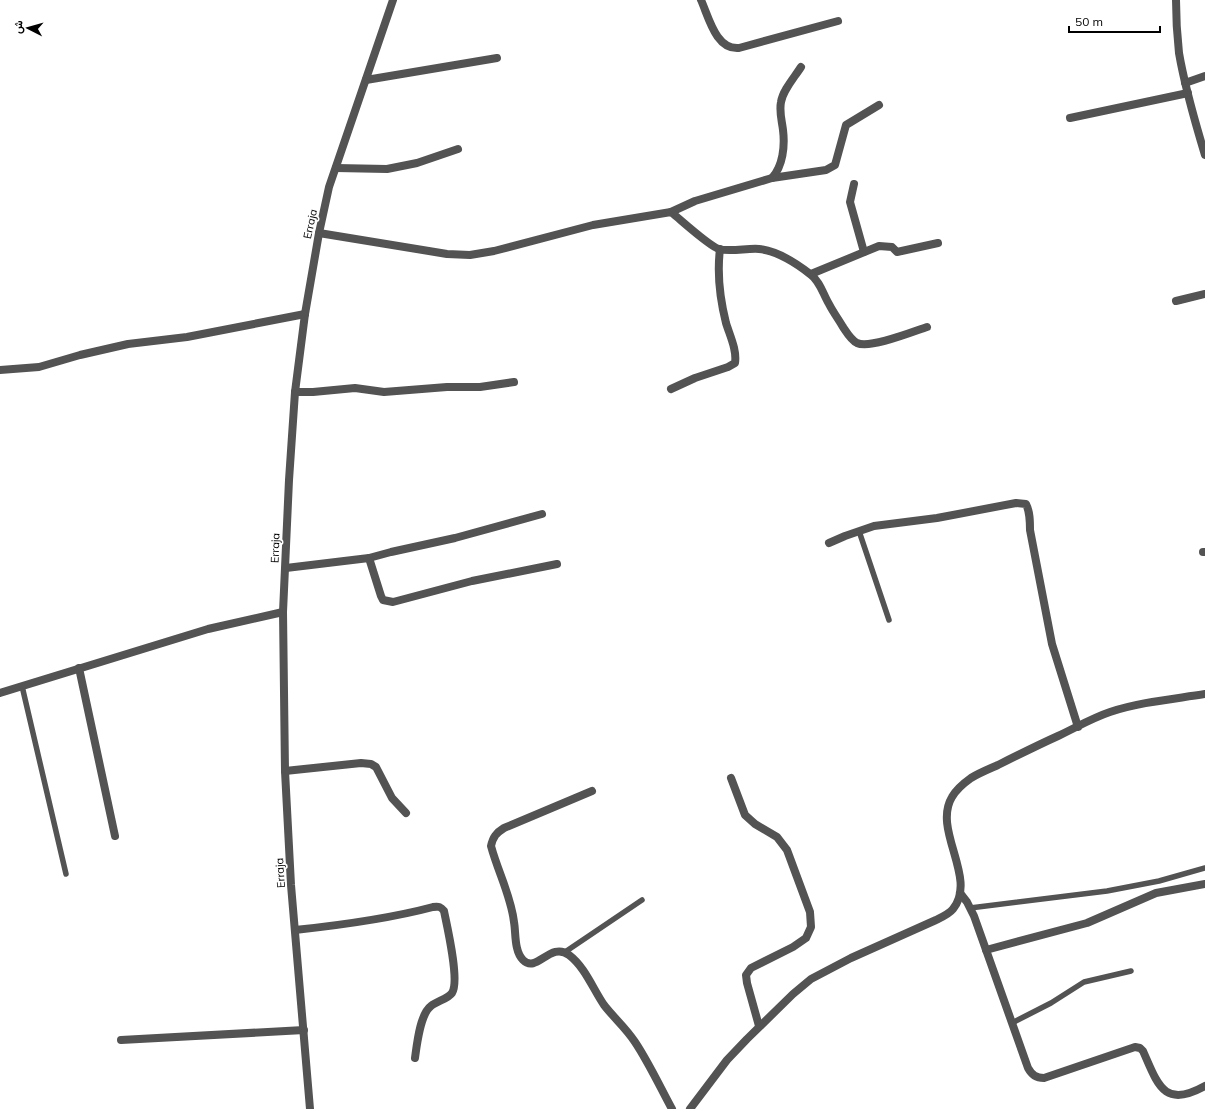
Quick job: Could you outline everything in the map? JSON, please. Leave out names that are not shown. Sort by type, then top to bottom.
[{"type":"street","name":"Erraja","points":[[310,1109],[287,823],[285,771],[283,612],[295,392],[305,314],[318,233],[329,188],[393,0]]},
{"type":"street","points":[[701,0],[718,38],[727,47],[733,48],[740,48],[838,21]]},
{"type":"street","points":[[1176,0],[1176,25],[1179,53],[1185,83],[1205,155]]},
{"type":"street","points":[[366,80],[497,58]]},
{"type":"street","points":[[772,178],[780,167],[783,142],[780,111],[781,102],[784,93],[801,67]]},
{"type":"street","points":[[1185,83],[1205,76]]},
{"type":"street","points":[[1070,118],[1188,93]]},
{"type":"street","points":[[318,233],[447,254],[470,255],[501,249],[593,225],[671,212],[703,198],[772,178],[826,170],[835,165],[846,125],[879,104]]},
{"type":"street","points":[[336,168],[387,169],[418,163],[458,149]]},
{"type":"street","points":[[854,184],[850,202],[864,252]]},
{"type":"street","points":[[671,212],[702,237],[720,249],[759,249],[770,251],[780,255],[811,274],[817,280],[845,331],[856,343],[863,345],[879,343],[927,327]]},
{"type":"street","points":[[811,274],[879,246],[892,247],[897,252],[938,243]]},
{"type":"street","points":[[671,389],[695,378],[728,367],[735,362],[735,353],[726,322],[721,293],[718,262],[720,249]]},
{"type":"street","points":[[1176,300],[1205,294]]},
{"type":"street","points":[[0,370],[39,367],[80,355],[116,347],[187,337],[305,314]]},
{"type":"street","points":[[295,392],[355,388],[384,392],[447,387],[480,387],[514,382]]},
{"type":"street","points":[[829,543],[874,526],[937,518],[1016,503],[1026,504],[1030,517],[1030,530],[1052,644],[1078,727]]},
{"type":"street","points":[[286,568],[369,558],[455,538],[542,514]]},
{"type":"street","points":[[369,558],[383,600],[392,602],[472,581],[556,564]]},
{"type":"street","points":[[0,693],[208,629],[283,612]]},
{"type":"street","points":[[79,668],[115,836]]},
{"type":"street","points":[[690,1109],[727,1060],[759,1026],[793,994],[812,979],[851,958],[945,916],[954,908],[960,893],[959,875],[948,826],[947,810],[958,789],[970,779],[1030,748],[1109,712],[1205,694]]},
{"type":"street","points":[[285,771],[362,763],[371,764],[380,772],[392,798],[406,813]]},
{"type":"street","points":[[731,778],[745,815],[755,824],[783,842],[810,912],[811,927],[806,938],[793,947],[751,968],[746,975],[759,1026]]},
{"type":"street","points":[[592,791],[504,828],[497,833],[491,846],[512,910],[518,950],[521,958],[527,963],[538,962],[554,951],[564,952],[570,956],[584,972],[604,1005],[635,1043],[672,1109]]},
{"type":"street","points":[[986,950],[1087,923],[1156,893],[1205,884]]},
{"type":"street","points":[[960,893],[970,908],[1031,1074],[1035,1077],[1044,1078],[1135,1047],[1140,1048],[1143,1051],[1154,1076],[1168,1094],[1184,1096],[1205,1086]]},
{"type":"street","points":[[295,930],[357,923],[402,915],[438,906],[442,908],[444,911],[455,974],[454,988],[449,996],[426,1010],[415,1058]]},
{"type":"street","points":[[121,1040],[304,1030]]},
{"type":"lane","points":[[859,531],[889,620]]},
{"type":"lane","points":[[22,686],[66,874]]},
{"type":"lane","points":[[970,908],[1107,891],[1159,881],[1205,868]]},
{"type":"lane","points":[[564,952],[642,900]]},
{"type":"lane","points":[[1012,1023],[1051,1003],[1084,982],[1131,971]]}]
